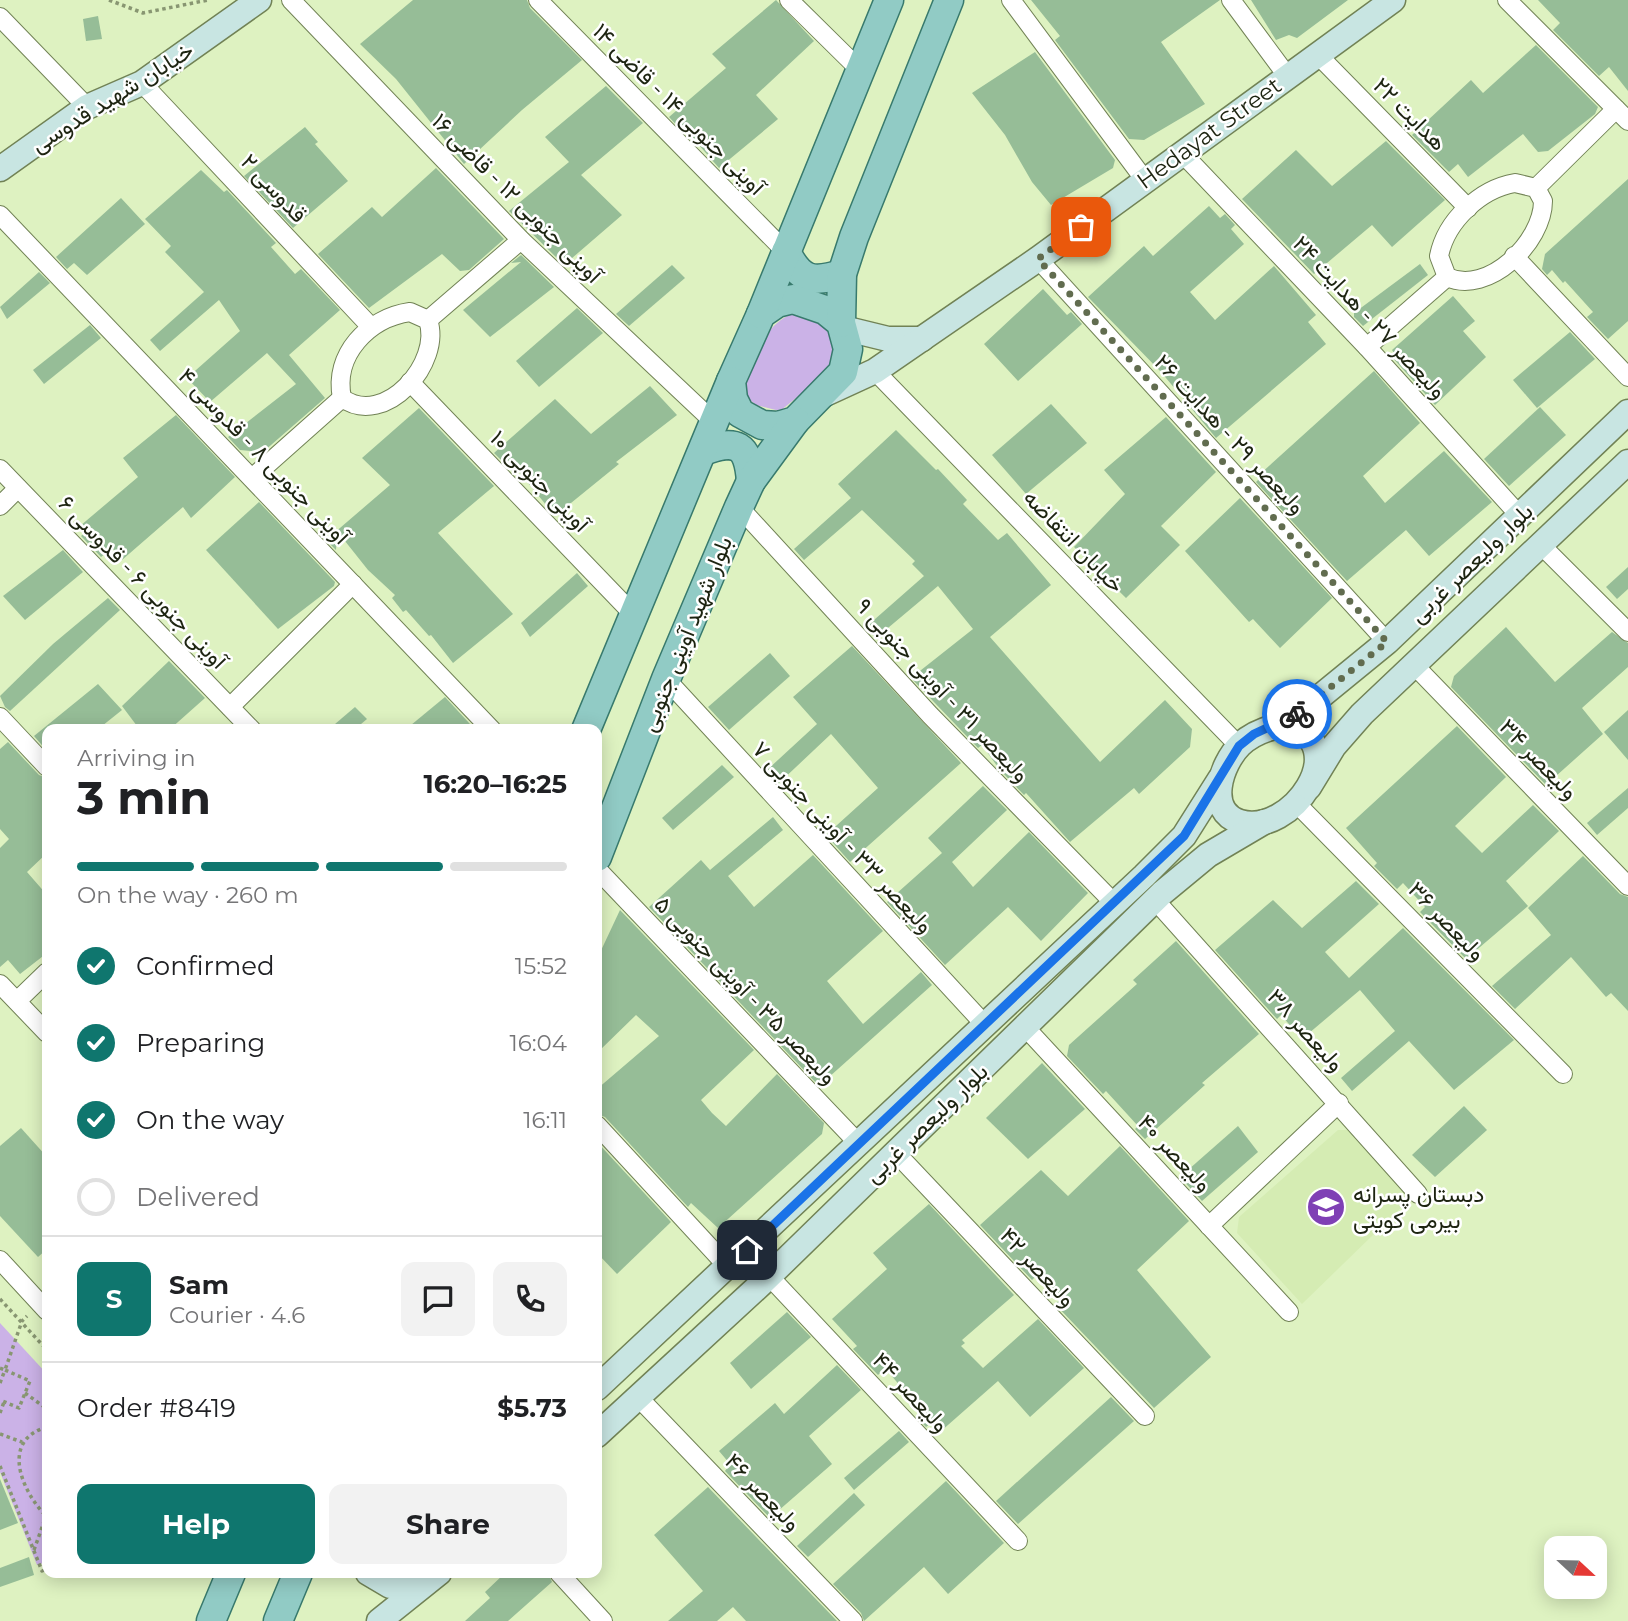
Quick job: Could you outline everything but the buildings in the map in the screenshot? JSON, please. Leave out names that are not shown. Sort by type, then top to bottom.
[{"type":"main road","name":"خیابان شهید قدوسی","points":[[0,169],[87,107],[142,83],[259,0]]},
{"type":"main road","points":[[589,724],[761,314],[889,0]]},
{"type":"main road","points":[[731,381],[733,399],[740,413],[750,420],[778,426],[795,421],[843,372],[849,349],[842,325],[842,274],[854,237],[949,0]]},
{"type":"main road","name":"Hedayat Street","points":[[819,397],[875,371],[1038,259],[1144,179],[1393,0]]},
{"type":"main road","points":[[786,253],[796,271],[811,279],[842,274]]},
{"type":"main road","points":[[761,314],[777,303],[793,299],[825,310],[842,325],[888,339],[922,339]]},
{"type":"main road","name":"بلوار ولیعصر غربی","points":[[1272,726],[1305,709],[1387,642],[1628,412]]},
{"type":"main road","name":"بلوار شهید آوینی جنوبی","points":[[602,844],[666,679],[739,507],[751,481],[795,421]]},
{"type":"main road","points":[[703,451],[723,444],[735,444],[746,453],[751,481]]},
{"type":"main road","name":"بلوار ولیعصر غربی","points":[[1302,795],[1334,746],[1354,722],[1628,462]]},
{"type":"main road","points":[[1288,724],[1303,729],[1312,738],[1317,752],[1316,770],[1302,795],[1281,815],[1264,822],[1248,824],[1233,820],[1224,811],[1219,796],[1220,779],[1239,746],[1254,734],[1272,726],[1288,724]]},
{"type":"main road","name":"بلوار ولیعصر غربی","points":[[602,1380],[729,1268],[1115,904],[1184,836],[1220,779]]},
{"type":"main road","name":"بلوار ولیعصر غربی","points":[[602,1430],[769,1276],[1155,900],[1208,855],[1264,822]]},
{"type":"main road","points":[[206,1617],[228,1578]]},
{"type":"main road","points":[[278,1621],[296,1578]]},
{"type":"main road","points":[[376,1578],[390,1586],[413,1578]]},
{"type":"main road","points":[[379,1621],[433,1578]]},
{"type":"street","name":"آوینی جنوبی ۱۲ - قاضی ۱۶","points":[[291,0],[521,240],[715,423]]},
{"type":"street","name":"آوینی جنوبی ۱۴ - قاضی ۱۴","points":[[538,0],[786,253]]},
{"type":"street","points":[[789,0],[860,71]]},
{"type":"street","points":[[1010,0],[1144,179]]},
{"type":"street","points":[[1231,0],[1288,76]]},
{"type":"street","points":[[1507,0],[1622,115],[1536,188]]},
{"type":"street","points":[[0,17],[87,107]]},
{"type":"street","name":"هدایت ۲۲","points":[[1318,55],[1468,208]]},
{"type":"street","name":"قدوسی ۲","points":[[142,83],[371,327]]},
{"type":"street","name":"ولیعصر ۲۷ - هدایت ۲۴","points":[[1182,153],[1367,347],[1520,516]]},
{"type":"street","points":[[1527,184],[1536,188],[1543,201],[1539,225],[1528,243],[1481,280],[1458,282],[1447,277],[1441,266],[1441,245],[1452,225],[1468,208],[1501,185],[1527,184]]},
{"type":"street","name":"آوینی جنوبی ۸ - قدوسی ۴","points":[[0,215],[486,724]]},
{"type":"street","points":[[428,320],[521,240]]},
{"type":"street","points":[[1514,256],[1628,377]]},
{"type":"street","name":"ولیعصر ۲۹ - هدایت ۲۶","points":[[1038,259],[1387,642]]},
{"type":"street","points":[[1367,347],[1447,277]]},
{"type":"street","points":[[410,312],[428,320],[433,334],[430,349],[410,382],[391,399],[375,406],[351,405],[342,398],[338,381],[345,359],[371,327],[391,315],[410,312]]},
{"type":"street","name":"خیابان انتفاضه","points":[[875,371],[1239,746]]},
{"type":"street","name":"آوینی جنوبی ۱۰","points":[[410,382],[634,615]]},
{"type":"street","points":[[252,478],[342,398]]},
{"type":"street","name":"آوینی جنوبی ۶ - قدوسی ۶","points":[[0,469],[246,724]]},
{"type":"street","points":[[0,506],[18,488]]},
{"type":"street","name":"ولیعصر ۳۱ - آوینی جنوبی ۹","points":[[739,507],[930,715],[1115,904]]},
{"type":"street","points":[[1540,544],[1628,632]]},
{"type":"street","points":[[230,707],[353,584]]},
{"type":"street","name":"ولیعصر ۳۴","points":[[1414,665],[1628,886]]},
{"type":"street","name":"ولیعصر ۳۳ - آوینی جنوبی ۷","points":[[666,679],[986,1026]]},
{"type":"street","points":[[0,717],[42,762]]},
{"type":"street","name":"ولیعصر ۳۶","points":[[1302,795],[1563,1074]]},
{"type":"street","name":"ولیعصر ۳۵ - آوینی جنوبی ۵","points":[[602,874],[860,1145]]},
{"type":"street","name":"ولیعصر ۳۸","points":[[1155,900],[1418,1194]]},
{"type":"street","points":[[17,1001],[42,977]]},
{"type":"street","points":[[0,984],[42,1028]]},
{"type":"street","name":"ولیعصر ۴۰","points":[[1025,1027],[1289,1312]]},
{"type":"street","points":[[1209,1226],[1339,1103]]},
{"type":"street","points":[[602,1130],[729,1268]]},
{"type":"street","name":"ولیعصر ۴۲","points":[[896,1153],[1145,1416]]},
{"type":"street","points":[[0,1260],[42,1305]]},
{"type":"street","name":"ولیعصر ۴۴","points":[[769,1276],[1018,1541]]},
{"type":"street","name":"ولیعصر ۴۶","points":[[638,1397],[853,1621]]},
{"type":"street","points":[[564,1578],[603,1621]]},
{"type":"path","points":[[109,0],[143,13],[208,0]]},
{"type":"path","points":[[0,1298],[42,1343]]},
{"type":"path","points":[[0,1382],[22,1321],[42,1308]]},
{"type":"path","points":[[0,1413],[2,1401],[19,1408],[30,1381],[3,1369]]},
{"type":"path","points":[[25,1393],[42,1405]]},
{"type":"path","points":[[42,1429],[29,1434],[22,1442],[16,1466],[23,1488],[42,1511]]},
{"type":"path","points":[[0,1434],[22,1442]]},
{"type":"path","points":[[0,1466],[42,1571]]},
{"type":"path","points":[[34,1550],[42,1530]]},
{"type":"shaded area","points":[[793,313],[813,316],[837,337],[832,369],[780,411],[756,405],[746,397],[752,360],[765,336]]},
{"type":"shaded area","name":"دبستان پسرانه بیرمی کویتی","points":[[1338,1130],[1353,1130],[1411,1198],[1302,1304],[1237,1233],[1239,1217]]},
{"type":"shaded area","points":[[0,1323],[42,1369],[42,1564],[37,1565],[0,1472]]},
{"type":"way so far","points":[[1081,227],[1038,259],[1387,642],[1297,714]]},
{"type":"place","name":"دبستان پسرانه بیرمی کویتی","points":[[1326,1207]]},
{"type":"route","points":[[747,1250],[1184,836],[1239,746],[1254,734],[1297,714]]}]
